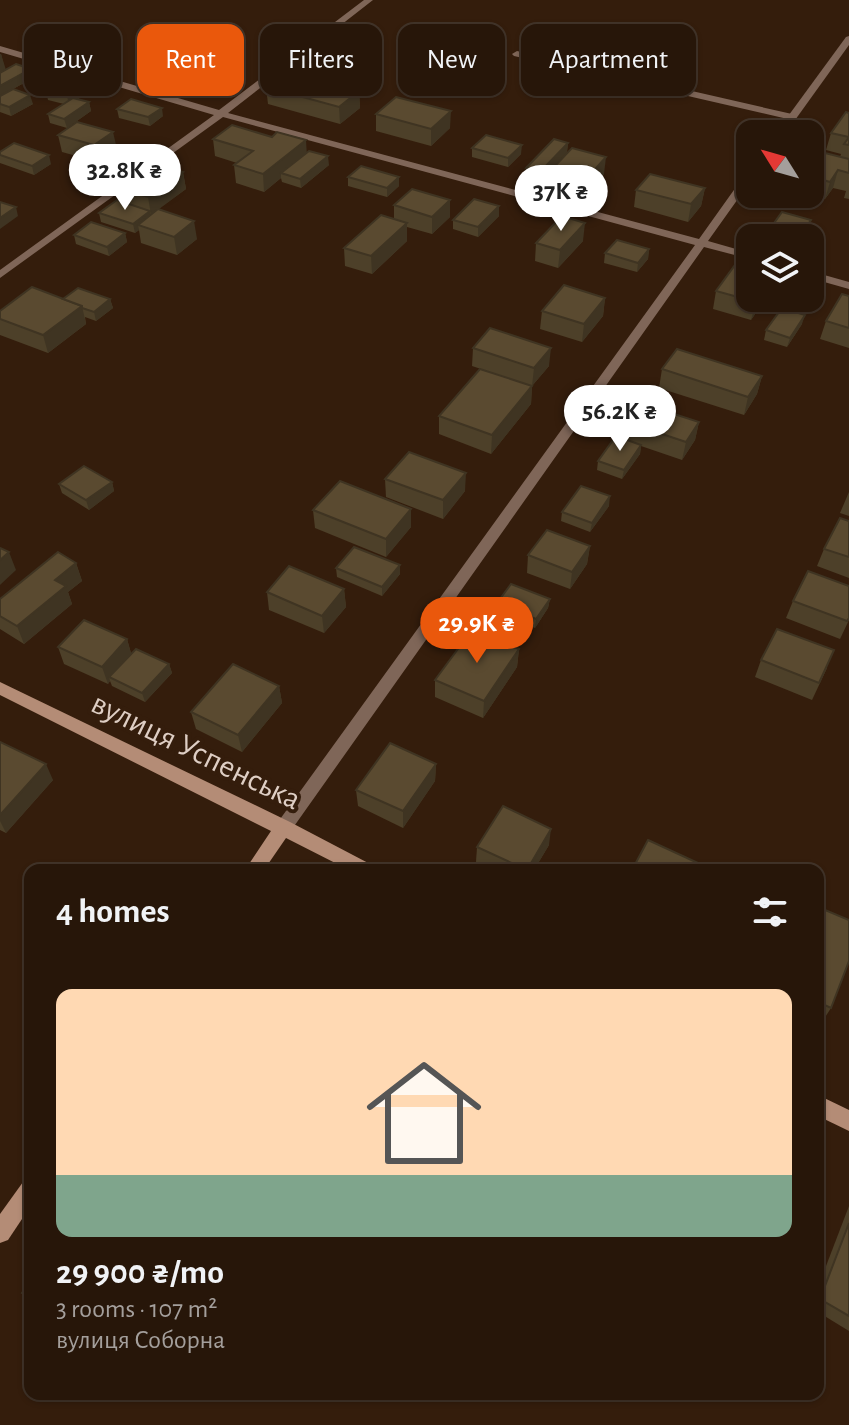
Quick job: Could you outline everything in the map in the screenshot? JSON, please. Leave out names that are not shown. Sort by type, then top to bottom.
[{"type":"street","points":[[0,275],[221,114],[369,0]]},
{"type":"street","points":[[790,120],[849,39]]},
{"type":"street","points":[[0,49],[221,114],[736,252]]},
{"type":"street","points":[[517,54],[792,117]]},
{"type":"street","points":[[258,864],[736,194]]},
{"type":"street","points":[[824,278],[849,286]]},
{"type":"street","name":"вулиця Успенська","points":[[0,688],[355,864]]},
{"type":"street","points":[[824,1108],[849,1121]]},
{"type":"street","points":[[0,1232],[24,1198]]},
{"type":"building","points":[[16,64],[24,67],[24,73],[0,86],[0,73]]},
{"type":"building","points":[[13,89],[28,96],[9,107],[0,104],[0,96]]},
{"type":"building","points":[[299,96],[353,96],[339,107]]},
{"type":"building","points":[[396,97],[451,111],[431,129],[376,114]]},
{"type":"building","points":[[73,98],[89,102],[64,119],[48,114]]},
{"type":"building","points":[[131,99],[162,108],[148,117],[117,109]]},
{"type":"building","points":[[846,112],[849,113],[849,137],[831,133]]},
{"type":"building","points":[[77,122],[113,132],[94,145],[58,135]]},
{"type":"building","points":[[232,125],[272,137],[277,132],[306,140],[263,174],[234,165],[253,151],[213,139]]},
{"type":"building","points":[[486,135],[522,145],[508,158],[472,148]]},
{"type":"building","points":[[554,139],[568,143],[540,172],[526,168]]},
{"type":"building","points":[[14,143],[49,155],[32,166],[0,155]]},
{"type":"building","points":[[572,148],[606,157],[589,176],[554,167]]},
{"type":"building","points":[[309,151],[328,156],[300,179],[281,173]]},
{"type":"building","points":[[824,153],[849,159],[849,173],[838,170],[830,182],[824,180]]},
{"type":"building","points":[[157,164],[183,172],[148,197],[122,189]]},
{"type":"building","points":[[361,166],[399,177],[387,188],[348,177]]},
{"type":"building","points":[[650,174],[705,188],[691,204],[636,190]]},
{"type":"building","points":[[412,189],[450,200],[432,217],[394,205]]},
{"type":"building","points":[[474,199],[499,206],[478,227],[453,220]]},
{"type":"building","points":[[117,200],[150,211],[133,224],[99,213]]},
{"type":"building","points":[[0,202],[16,207],[0,218]]},
{"type":"building","points":[[158,209],[194,221],[174,237],[138,225]]},
{"type":"building","points":[[782,212],[811,220],[808,224],[773,224]]},
{"type":"building","points":[[381,215],[407,223],[371,256],[344,248]]},
{"type":"building","points":[[562,216],[585,223],[560,250],[536,243]]},
{"type":"building","points":[[91,222],[125,233],[107,247],[74,235]]},
{"type":"building","points":[[617,240],[649,249],[638,263],[605,253]]},
{"type":"building","points":[[735,265],[736,265],[736,296],[716,291]]},
{"type":"building","points":[[564,285],[605,298],[584,324],[542,311]]},
{"type":"building","points":[[32,287],[82,306],[43,335],[0,319],[0,311]]},
{"type":"building","points":[[78,288],[110,299],[94,312],[63,299]]},
{"type":"building","points":[[842,294],[849,296],[849,328],[826,321]]},
{"type":"building","points":[[779,312],[805,315],[790,338],[766,330]]},
{"type":"building","points":[[490,328],[551,348],[534,368],[473,348]]},
{"type":"building","points":[[677,349],[762,376],[748,397],[662,369]]},
{"type":"building","points":[[480,369],[532,386],[492,435],[439,416]]},
{"type":"building","points":[[637,402],[699,422],[686,442],[623,421]]},
{"type":"building","points":[[616,436],[641,445],[624,470],[598,461]]},
{"type":"building","points":[[409,452],[466,473],[443,500],[385,479]]},
{"type":"building","points":[[84,466],[112,482],[86,500],[59,484]]},
{"type":"building","points":[[340,481],[411,509],[386,539],[313,510]]},
{"type":"building","points":[[581,486],[610,496],[592,523],[562,512]]},
{"type":"building","points":[[840,518],[849,521],[849,557],[824,549]]},
{"type":"building","points":[[547,530],[590,546],[572,572],[528,555]]},
{"type":"building","points":[[354,547],[400,565],[382,587],[336,568]]},
{"type":"building","points":[[0,548],[9,552],[0,560]]},
{"type":"building","points":[[58,552],[76,563],[55,580],[66,586],[17,626],[0,616],[0,599]]},
{"type":"building","points":[[289,566],[344,589],[322,616],[267,592]]},
{"type":"building","points":[[808,571],[849,586],[847,621],[793,601]]},
{"type":"building","points":[[511,584],[550,599],[536,619],[497,603]]},
{"type":"building","points":[[84,620],[127,639],[102,667],[58,647]]},
{"type":"building","points":[[777,629],[834,650],[819,683],[761,660]]},
{"type":"building","points":[[472,630],[519,649],[484,701],[435,680]]},
{"type":"building","points":[[136,649],[169,664],[142,693],[109,677]]},
{"type":"building","points":[[233,664],[279,686],[238,735],[191,712]]},
{"type":"building","points":[[0,742],[46,764],[0,815]]},
{"type":"building","points":[[390,743],[436,764],[403,811],[356,790]]},
{"type":"building","points":[[503,806],[551,829],[531,864],[514,864],[477,847]]},
{"type":"building","points":[[648,840],[698,863],[697,864],[635,864]]},
{"type":"building","points":[[824,910],[849,920],[849,961],[831,1008],[824,1005]]},
{"type":"building","points":[[849,1223],[849,1316],[824,1301],[824,1289]]}]
